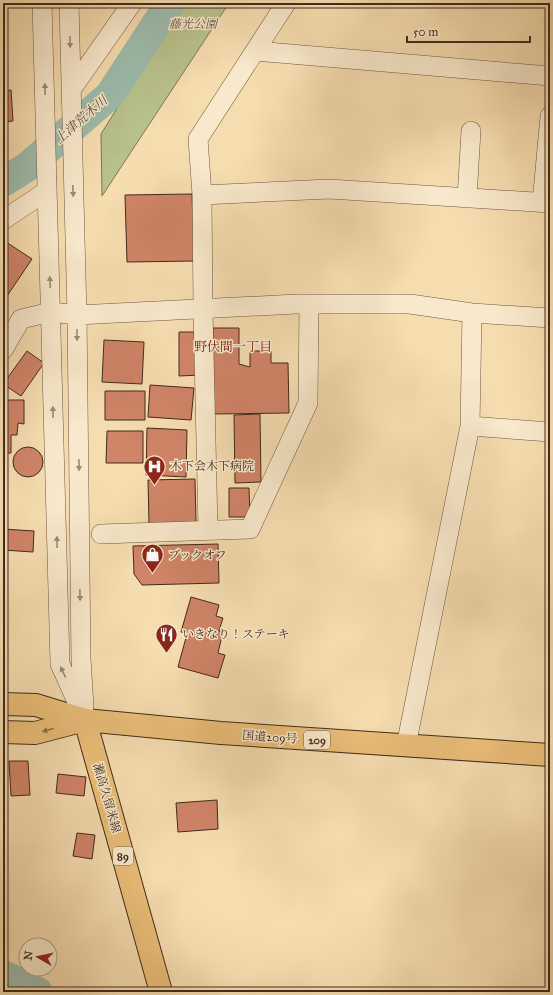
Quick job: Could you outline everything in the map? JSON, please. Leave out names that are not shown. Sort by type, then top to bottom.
[{"type":"main road","name":"209","points":[[3,704],[36,705],[85,720]]},
{"type":"main road","name":"209","points":[[3,732],[35,733],[85,720]]},
{"type":"main road","name":"国道209号","points":[[85,720],[221,733],[550,755]]},
{"type":"main road","name":"瀬高久留米線","points":[[85,720],[161,992]]},
{"type":"street","points":[[42,3],[60,664],[85,720]]},
{"type":"street","points":[[69,3],[77,315],[81,659],[85,720]]},
{"type":"street","points":[[71,90],[132,3]]},
{"type":"street","points":[[208,530],[202,309],[202,195],[198,139],[286,3]]},
{"type":"street","points":[[255,51],[550,76]]},
{"type":"street","points":[[202,195],[329,189],[546,203],[550,116]]},
{"type":"street","points":[[467,198],[471,131]]},
{"type":"street","points":[[3,220],[47,189]]},
{"type":"street","points":[[3,350],[21,319],[51,312],[77,315],[309,304],[410,304],[472,313],[550,318]]},
{"type":"street","points":[[101,534],[250,529],[308,403],[309,304]]},
{"type":"street","points":[[406,746],[470,426],[472,313]]},
{"type":"street","points":[[470,426],[550,432]]},
{"type":"green space","name":"藤光公園","points":[[183,3],[229,3],[102,196],[101,134]]},
{"type":"building","points":[[11,90],[13,121],[3,122],[3,91]]},
{"type":"building","points":[[192,194],[194,261],[127,262],[125,195]]},
{"type":"building","points":[[3,240],[32,259],[3,302]]},
{"type":"building","points":[[213,328],[239,328],[239,364],[250,367],[250,351],[271,351],[271,363],[288,363],[289,413],[214,414]]},
{"type":"building","points":[[179,332],[201,332],[201,375],[179,376]]},
{"type":"building","points":[[104,340],[144,342],[142,384],[102,382]]},
{"type":"building","points":[[27,351],[44,363],[21,396],[3,384]]},
{"type":"building","points":[[150,385],[194,388],[191,420],[148,417]]},
{"type":"building","points":[[105,391],[145,391],[145,420],[105,420]]},
{"type":"building","points":[[3,400],[24,400],[24,424],[18,423],[17,435],[11,435],[11,453],[3,453]]},
{"type":"building","points":[[260,414],[261,482],[235,483],[234,415]]},
{"type":"building","points":[[147,428],[187,430],[186,477],[146,475]]},
{"type":"building","points":[[107,431],[143,431],[143,463],[106,463]]},
{"type":"building","points":[[28,447],[39,451],[43,462],[39,473],[28,477],[17,473],[13,462],[17,451]]},
{"type":"building","points":[[195,479],[196,522],[149,524],[148,480]]},
{"type":"building","points":[[229,488],[249,488],[250,517],[229,517]]},
{"type":"building","points":[[3,529],[34,531],[33,552],[3,550]]},
{"type":"building","points":[[218,544],[219,583],[142,585],[134,574],[133,546]]},
{"type":"building","points":[[191,597],[219,605],[216,616],[223,618],[219,631],[223,632],[218,653],[225,655],[218,678],[178,667],[187,634],[181,632]]},
{"type":"building","points":[[9,761],[28,761],[30,795],[11,796]]},
{"type":"building","points":[[58,774],[86,777],[84,796],[56,793]]},
{"type":"building","points":[[217,800],[218,829],[178,832],[176,803]]},
{"type":"building","points":[[77,833],[95,835],[92,859],[73,856]]},
{"type":"waterway","name":"上津荒木川","points":[[3,182],[27,167],[110,95],[170,3]]},
{"type":"waterway","name":"上津荒木川","points":[[3,975],[38,992]]},
{"type":"place","name":"木下会木下病院","points":[[154,486]]},
{"type":"place","name":"ブックオフ","points":[[153,574]]},
{"type":"place","name":"いきなり！ステーキ","points":[[167,654]]},
{"type":"district","name":"野伏間一丁目","points":[[233,347]]}]
